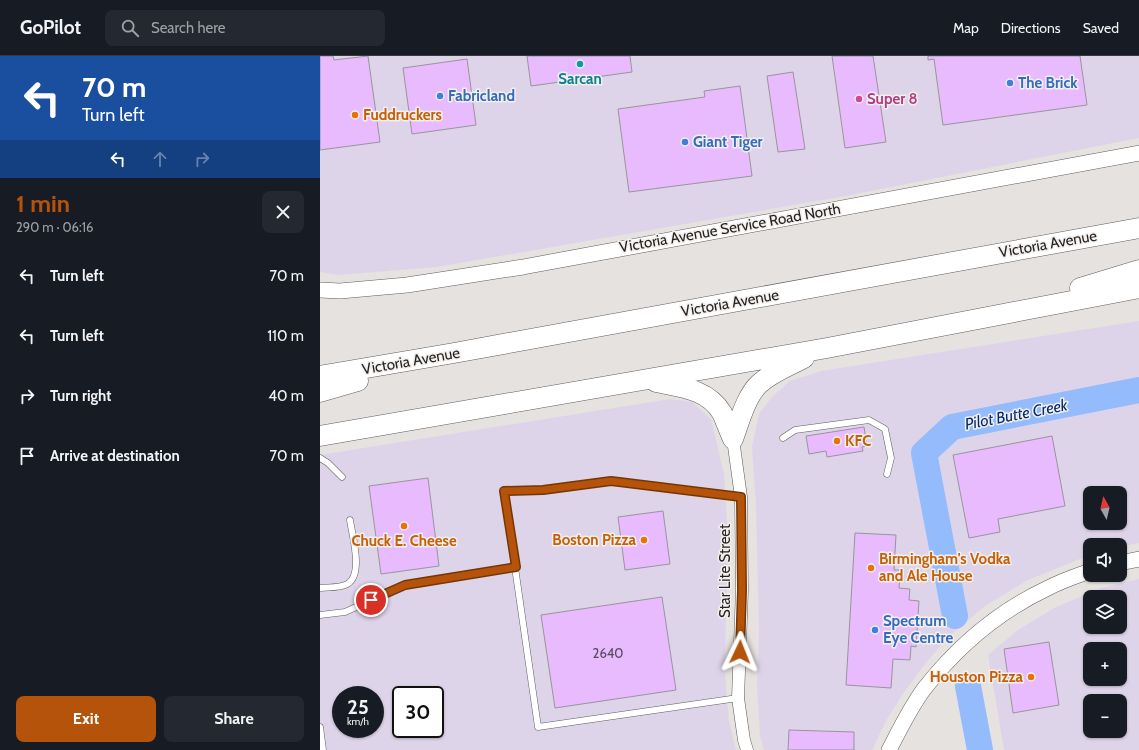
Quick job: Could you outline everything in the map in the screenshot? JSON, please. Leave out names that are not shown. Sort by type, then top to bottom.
[{"type":"highway","name":"Victoria Avenue","points":[[320,376],[1139,228]]},
{"type":"highway","points":[[993,316],[1139,270]]},
{"type":"highway","points":[[320,436],[827,348],[1139,288]]},
{"type":"highway","points":[[733,439],[748,400],[758,385],[773,374],[827,348]]},
{"type":"highway","points":[[320,392],[454,353]]},
{"type":"highway","points":[[646,380],[692,389],[710,398],[722,413],[733,439]]},
{"type":"street","name":"Victoria Avenue Service Road North","points":[[320,290],[340,291],[407,285],[488,273],[1139,154]]},
{"type":"street","name":"Star Lite Street","points":[[733,439],[741,497],[742,590],[738,698],[744,740],[747,750]]},
{"type":"street","points":[[1127,562],[1139,559]]},
{"type":"street","points":[[889,750],[907,716],[924,690],[943,666],[963,646],[991,623],[1018,604],[1047,588],[1083,574]]},
{"type":"lane","points":[[783,438],[795,430],[869,420],[885,429],[891,458],[887,474]]},
{"type":"lane","points":[[320,458],[328,463],[342,477]]},
{"type":"lane","points":[[738,698],[538,727],[504,491],[543,490],[611,481],[741,497]]},
{"type":"lane","points":[[320,588],[345,585],[350,582],[355,574],[357,565],[350,520]]},
{"type":"lane","points":[[320,615],[345,612],[405,585],[516,567]]},
{"type":"lane","points":[[320,727],[324,750]]},
{"type":"shaded area","points":[[320,56],[1139,56],[1139,138],[846,196],[437,267],[338,275],[320,272]]},
{"type":"shaded area","points":[[1139,321],[1139,543],[1127,546],[1127,538],[1083,538],[1083,558],[1028,580],[985,606],[946,639],[926,663],[902,695],[886,721],[872,750],[764,750],[760,736],[757,685],[759,633],[756,506],[752,446],[759,414],[772,397],[790,381],[821,371]]},
{"type":"shaded area","points":[[670,399],[692,402],[711,419],[724,474],[729,553],[725,673],[729,721],[736,750],[320,750],[320,455]]},
{"type":"shaded area","points":[[1139,579],[1139,750],[1004,750],[988,655],[1018,630],[1054,608],[1083,596],[1083,634],[1127,634],[1127,590],[1096,590]]},
{"type":"building","points":[[320,56],[333,56],[334,60],[368,56],[380,142],[320,150]]},
{"type":"building","name":"Sarcan","points":[[527,56],[630,56],[632,72],[531,86]]},
{"type":"building","name":"Super 8","points":[[832,56],[873,56],[886,142],[845,148]]},
{"type":"building","name":"The Brick","points":[[928,56],[1080,56],[1087,105],[943,125],[934,59],[928,60]]},
{"type":"building","name":"Fabricland","points":[[467,59],[476,125],[412,134],[403,68]]},
{"type":"building","points":[[793,72],[805,149],[778,152],[767,76]]},
{"type":"building","name":"Giant Tiger","points":[[740,86],[752,176],[629,192],[618,109],[705,97],[704,91]]},
{"type":"building","name":"KFC","points":[[864,427],[867,446],[862,447],[863,451],[827,457],[826,451],[809,454],[806,436]]},
{"type":"building","points":[[1052,436],[1065,506],[998,519],[1000,532],[969,538],[953,455]]},
{"type":"building","name":"Chuck E. Cheese","points":[[428,478],[439,566],[381,574],[369,486]]},
{"type":"building","name":"Boston Pizza","points":[[663,511],[670,564],[625,570],[618,517]]},
{"type":"building","points":[[855,533],[896,535],[894,570],[900,570],[899,588],[910,589],[909,600],[919,601],[916,647],[911,646],[910,660],[893,659],[891,688],[846,685]]},
{"type":"building","points":[[662,597],[676,690],[555,708],[541,615]]},
{"type":"building","name":"Houston Pizza","points":[[1049,642],[1059,705],[1013,713],[1004,649]]},
{"type":"building","points":[[789,730],[854,732],[854,750],[788,750]]},
{"type":"waterway","name":"Pilot Butte Creek","points":[[955,616],[924,453],[952,427],[1139,390]]},
{"type":"waterway","name":"Pilot Butte Creek","points":[[968,686],[980,750]]},
{"type":"place","name":"Sarcan","points":[[580,64]]},
{"type":"place","name":"The Brick","points":[[1010,83]]},
{"type":"place","name":"Fabricland","points":[[440,96]]},
{"type":"place","name":"Super 8","points":[[859,99]]},
{"type":"place","name":"Fuddruckers","points":[[355,115]]},
{"type":"place","name":"Giant Tiger","points":[[685,142]]},
{"type":"place","name":"KFC","points":[[837,441]]},
{"type":"place","name":"Chuck E. Cheese","points":[[404,526]]},
{"type":"place","name":"Boston Pizza","points":[[644,540]]},
{"type":"place","name":"Birmingham's Vodka and Ale House","points":[[871,568]]},
{"type":"place","name":"Spectrum Eye Centre","points":[[875,630]]},
{"type":"place","name":"Houston Pizza","points":[[1031,677]]},
{"type":"route","points":[[371,600],[405,585],[516,567],[504,491],[543,490],[611,481],[741,497],[742,590],[740,652]]}]
